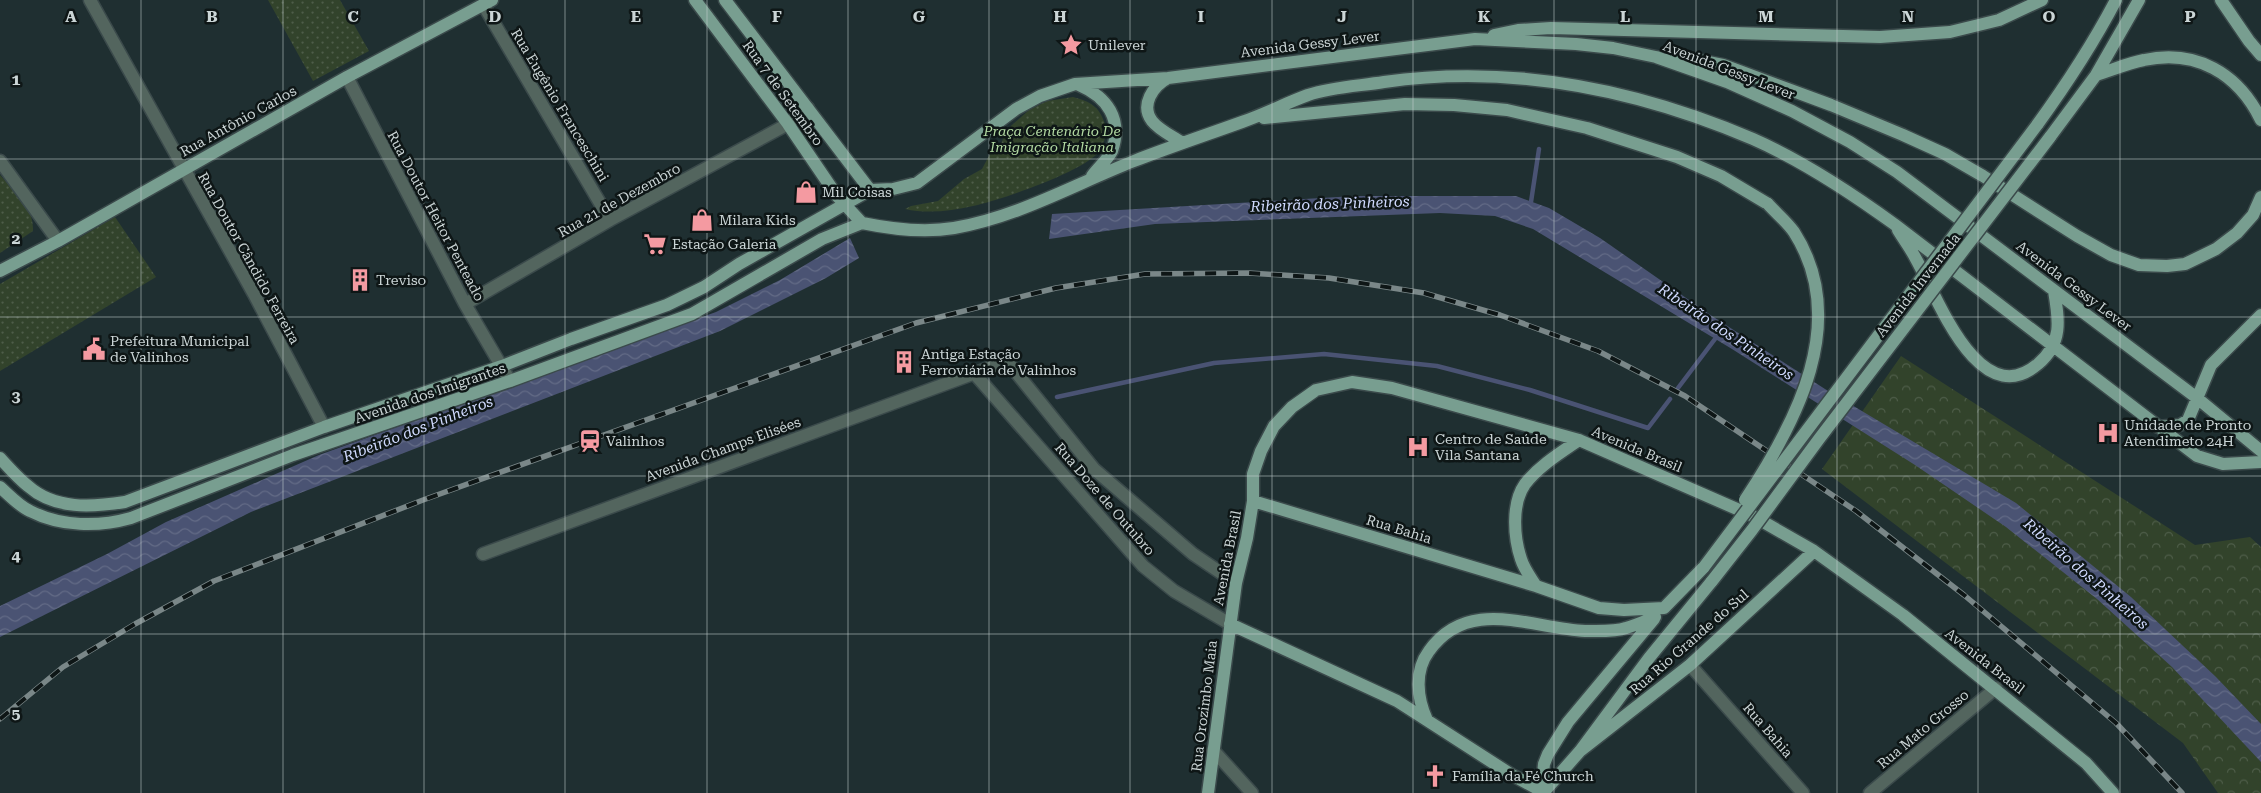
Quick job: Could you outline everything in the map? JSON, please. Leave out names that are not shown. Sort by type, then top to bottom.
[{"type":"main road","name":"Rua 7 de Setembro","points":[[695,0],[788,124],[844,205],[862,223]]},
{"type":"main road","name":"Rua 7 de Setembro","points":[[725,0],[870,190]]},
{"type":"main road","points":[[1475,39],[1518,30],[1551,28],[1880,37],[1950,32],[1999,20],[2042,0]]},
{"type":"main road","name":"Avenida Invernada","points":[[1701,565],[2037,125],[2094,40],[2116,0]]},
{"type":"main road","name":"Avenida Invernada","points":[[1580,751],[1649,658],[1752,530],[1819,439],[2096,76],[2139,0]]},
{"type":"main road","points":[[2221,0],[2249,42],[2261,55]]},
{"type":"main road","name":"Rua Antônio Carlos","points":[[0,271],[58,241],[347,77],[488,3]]},
{"type":"main road","name":"Avenida Gessy Lever","points":[[870,190],[893,189],[918,183],[1016,109],[1040,96],[1075,84],[1168,78],[1475,39],[1576,44],[1613,48],[1656,57],[1727,82],[1776,104],[1850,142],[1897,172],[2197,398],[2261,451]]},
{"type":"main road","points":[[1656,57],[1698,60],[1723,65],[1831,104],[1885,127],[1945,154],[2008,191],[2077,236],[2111,255],[2139,265],[2167,266],[2185,264],[2216,249],[2237,232],[2253,215],[2261,197]]},
{"type":"main road","points":[[2096,76],[2144,60],[2168,57],[2206,63],[2223,73],[2238,87],[2255,108],[2261,120]]},
{"type":"main road","points":[[862,223],[885,228],[952,228],[983,222],[1039,202],[1091,178],[1181,142],[1244,121],[1310,94],[1398,80],[1444,76],[1484,76],[1577,84],[1676,109],[1755,140],[1806,167],[1855,196],[1894,224],[2055,345],[2197,456],[2223,464],[2261,462]]},
{"type":"main road","points":[[1168,78],[1159,83],[1154,89],[1149,98],[1148,111],[1152,121],[1181,142]]},
{"type":"main road","points":[[1075,84],[1093,91],[1105,101],[1112,114],[1116,132],[1111,152],[1091,178]]},
{"type":"main road","points":[[1244,121],[1405,104],[1454,105],[1507,110],[1587,128],[1677,157],[1720,176],[1768,204],[1793,231],[1808,260],[1817,295],[1818,337],[1810,375],[1775,451],[1746,498],[1687,585],[1655,617],[1568,722],[1544,764],[1541,793]]},
{"type":"main road","name":"Avenida dos Imigrantes","points":[[0,458],[29,488],[50,500],[96,506],[125,502],[324,427],[502,366],[570,339],[667,305],[704,287],[739,264],[870,190]]},
{"type":"main road","name":"Avenida dos Imigrantes","points":[[0,487],[28,510],[46,518],[86,524],[108,524],[131,518],[293,455],[510,381],[692,314],[822,239],[862,223]]},
{"type":"main road","points":[[1894,224],[1917,259],[1954,331],[1973,357],[1987,370],[1997,375],[2009,376],[2020,374],[2034,367],[2046,357],[2055,345],[2058,315],[2054,291]]},
{"type":"main road","points":[[2158,427],[2180,424],[2188,420],[2212,365],[2261,315]]},
{"type":"main road","name":"Avenida Brasil","points":[[1230,624],[1236,582],[1247,538],[1253,501],[1253,474],[1261,451],[1274,426],[1292,408],[1316,390],[1352,382],[1401,390],[1579,440],[1753,516],[1814,552],[1903,615],[1996,688],[2086,763],[2113,793]]},
{"type":"main road","points":[[1536,586],[1521,561],[1516,535],[1516,509],[1524,486],[1545,464],[1579,440]]},
{"type":"main road","name":"Rua Bahia","points":[[1253,501],[1536,586],[1599,608],[1624,610],[1664,608]]},
{"type":"main road","name":"Rua Rio Grande do Sul","points":[[1580,751],[1690,665],[1814,552]]},
{"type":"main road","points":[[1427,720],[1421,705],[1418,688],[1419,674],[1425,656],[1435,642],[1448,630],[1466,622],[1486,618],[1593,631],[1625,629],[1655,617]]},
{"type":"main road","name":"Rua Doze de Outubro","points":[[1230,624],[1389,698],[1536,788],[1541,793]]},
{"type":"main road","name":"Rua Orozimbo Maia","points":[[1208,793],[1230,624]]},
{"type":"main road","points":[[1541,793],[1580,751]]},
{"type":"street","name":"Rua Doutor Cândido Ferreira","points":[[90,0],[270,324],[324,427]]},
{"type":"street","name":"Rua Eugênio Franceschini","points":[[488,3],[610,220]]},
{"type":"street","name":"Rua Doutor Heitor Penteado","points":[[347,77],[465,304],[510,381]]},
{"type":"street","name":"Rua 21 de Dezembro","points":[[465,304],[610,220],[788,124],[808,108]]},
{"type":"street","points":[[0,161],[58,241]]},
{"type":"street","name":"Rua Doze de Outubro","points":[[1230,624],[1174,591],[1143,566],[974,373],[999,363],[1005,362],[1011,366],[1094,469],[1193,554],[1236,582]]},
{"type":"street","name":"Avenida Champs Elisées","points":[[483,554],[974,373]]},
{"type":"street","name":"Rua Bahia","points":[[1690,665],[1803,793]]},
{"type":"street","name":"Rua Mato Grosso","points":[[1870,793],[1996,688]]},
{"type":"street","points":[[1213,750],[1252,793]]},
{"type":"green space","points":[[268,0],[340,0],[369,51],[313,81]]},
{"type":"green space","name":"Praça Centenário De Imigração Italiana","points":[[1073,97],[1094,106],[1100,113],[1106,127],[1103,144],[1092,158],[1042,184],[985,203],[939,211],[905,209],[911,206],[938,201],[964,179],[982,169],[991,152],[1002,142],[1005,131],[1029,110],[1047,101]]},
{"type":"green space","points":[[0,175],[27,207],[33,231],[0,253]]},
{"type":"green space","points":[[115,217],[156,277],[0,371],[0,284]]},
{"type":"green space","points":[[1901,356],[2195,545],[2250,537],[2261,547],[2261,793],[2218,793],[2183,743],[1822,469]]},
{"type":"water","name":"Ribeirão dos Pinheiros","points":[[1355,196],[1516,196],[1549,208],[1600,238],[1712,316],[1825,389],[2016,503],[2131,597],[2216,677],[2261,724],[2261,762],[2172,667],[2097,599],[2006,527],[1915,465],[1732,349],[1533,229],[1495,216],[1440,213],[1155,224],[1049,239],[1052,214]]},
{"type":"water","name":"Ribeirão dos Pinheiros","points":[[850,238],[859,258],[826,278],[720,331],[251,512],[0,637],[0,606],[107,554],[166,522],[319,455],[716,312],[780,280]]},
{"type":"waterway","points":[[1531,202],[1539,149]]},
{"type":"waterway","name":"Ribeirão dos Pinheiros","points":[[1678,388],[1715,339]]},
{"type":"waterway","points":[[1057,397],[1214,363],[1324,354],[1437,366],[1530,390],[1648,428],[1670,399]]},
{"type":"railway","points":[[0,719],[63,667],[135,624],[214,581],[423,500],[916,323],[1056,288],[1145,274],[1249,273],[1329,278],[1424,293],[1500,315],[1598,351],[1685,396],[1856,511],[1964,595],[2116,723],[2182,793]]},
{"type":"place","name":"Unilever","points":[[1071,45]]},
{"type":"place","name":"Mil Coisas","points":[[806,192]]},
{"type":"place","name":"Milara Kids","points":[[702,220]]},
{"type":"place","name":"Estação Galeria","points":[[655,244]]},
{"type":"place","name":"Treviso","points":[[360,280]]},
{"type":"place","name":"Prefeitura Municipal de Valinhos","points":[[94,349]]},
{"type":"place","name":"Antiga Estação Ferroviária de Valinhos","points":[[904,362]]},
{"type":"place","name":"Unidade de Pronto Atendimeto 24H","points":[[2108,433]]},
{"type":"place","name":"Valinhos","points":[[590,441]]},
{"type":"place","name":"Centro de Saúde Vila Santana","points":[[1418,447]]},
{"type":"place","name":"Família da Fé Church","points":[[1435,776]]}]
